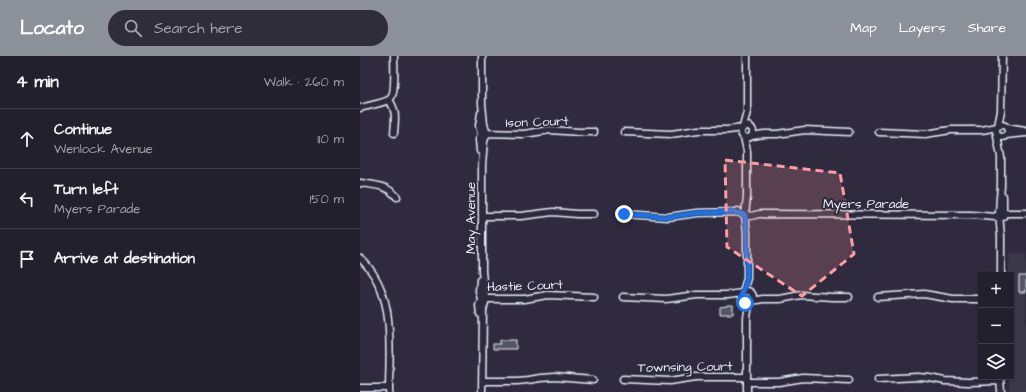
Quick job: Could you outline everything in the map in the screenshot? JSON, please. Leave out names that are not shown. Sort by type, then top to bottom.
[{"type":"street","points":[[360,108],[390,100],[393,96],[394,56]]},
{"type":"street","name":"May Avenue","points":[[482,56],[482,104],[479,126],[484,134],[479,143],[482,165],[482,271],[484,292],[482,330],[482,392]]},
{"type":"street","points":[[747,56],[747,112],[743,131],[747,151],[747,278],[742,297],[747,318]]},
{"type":"street","points":[[1002,56],[1002,110],[1008,132],[1003,143],[1000,197],[1002,272]]},
{"type":"street","points":[[390,100],[394,110],[394,133]]},
{"type":"street","points":[[1002,110],[997,131],[1002,157]]},
{"type":"street","points":[[747,112],[753,132],[747,151]]},
{"type":"street","points":[[997,131],[1001,125],[1026,132]]},
{"type":"street","points":[[624,132],[665,134],[698,130],[743,131],[748,126],[764,134]]},
{"type":"street","name":"Ison Court","points":[[484,134],[524,134],[550,130],[594,132]]},
{"type":"street","points":[[743,131],[747,138],[764,134],[777,134],[805,130],[849,132]]},
{"type":"street","points":[[879,132],[925,134],[951,130],[997,131]]},
{"type":"street","points":[[997,131],[1002,138],[1026,132]]},
{"type":"street","points":[[360,183],[380,186],[388,189],[397,197]]},
{"type":"street","points":[[482,216],[522,216],[553,212],[594,214]]},
{"type":"street","name":"Myers Parade","points":[[624,214],[668,217],[697,213],[735,212],[747,213],[754,216],[759,214],[972,215],[994,212],[1001,214],[1026,213]]},
{"type":"street","points":[[360,258],[369,268],[380,287],[386,304],[389,322],[389,390],[360,388]]},
{"type":"street","points":[[746,392],[747,318],[749,304],[753,298],[747,278]]},
{"type":"street","points":[[742,297],[748,291],[754,296],[763,299]]},
{"type":"street","points":[[878,297],[924,294],[952,299],[978,299]]},
{"type":"street","name":"Hastie Court","points":[[484,299],[524,299],[548,295],[594,297]]},
{"type":"street","points":[[623,297],[666,299],[697,295],[728,295],[742,297]]},
{"type":"street","points":[[742,297],[746,304],[763,299],[780,299],[801,295],[849,297]]},
{"type":"street","points":[[482,382],[517,381],[555,377],[593,380]]},
{"type":"street","name":"Townsing Court","points":[[623,379],[670,381],[696,377],[779,382],[803,378],[849,380]]},
{"type":"street","points":[[878,379],[918,377],[945,381],[969,382],[990,380]]},
{"type":"street","points":[[1000,380],[1000,392]]},
{"type":"highlighted area","points":[[725,160],[840,173],[854,254],[802,296],[727,247]]},
{"type":"shaded area","points":[[1009,254],[1026,254],[1026,392],[1009,392],[1009,380],[1014,380],[1014,272],[1009,272]]},
{"type":"building","points":[[1019,276],[1026,276],[1026,292],[1019,292]]},
{"type":"building","points":[[733,305],[733,314],[720,314],[720,307]]},
{"type":"building","points":[[500,340],[516,340],[516,349],[493,349],[493,344],[500,344]]},
{"type":"route","points":[[624,214],[668,217],[691,213],[735,212],[745,215],[747,232],[747,278],[741,298],[745,303]]}]
